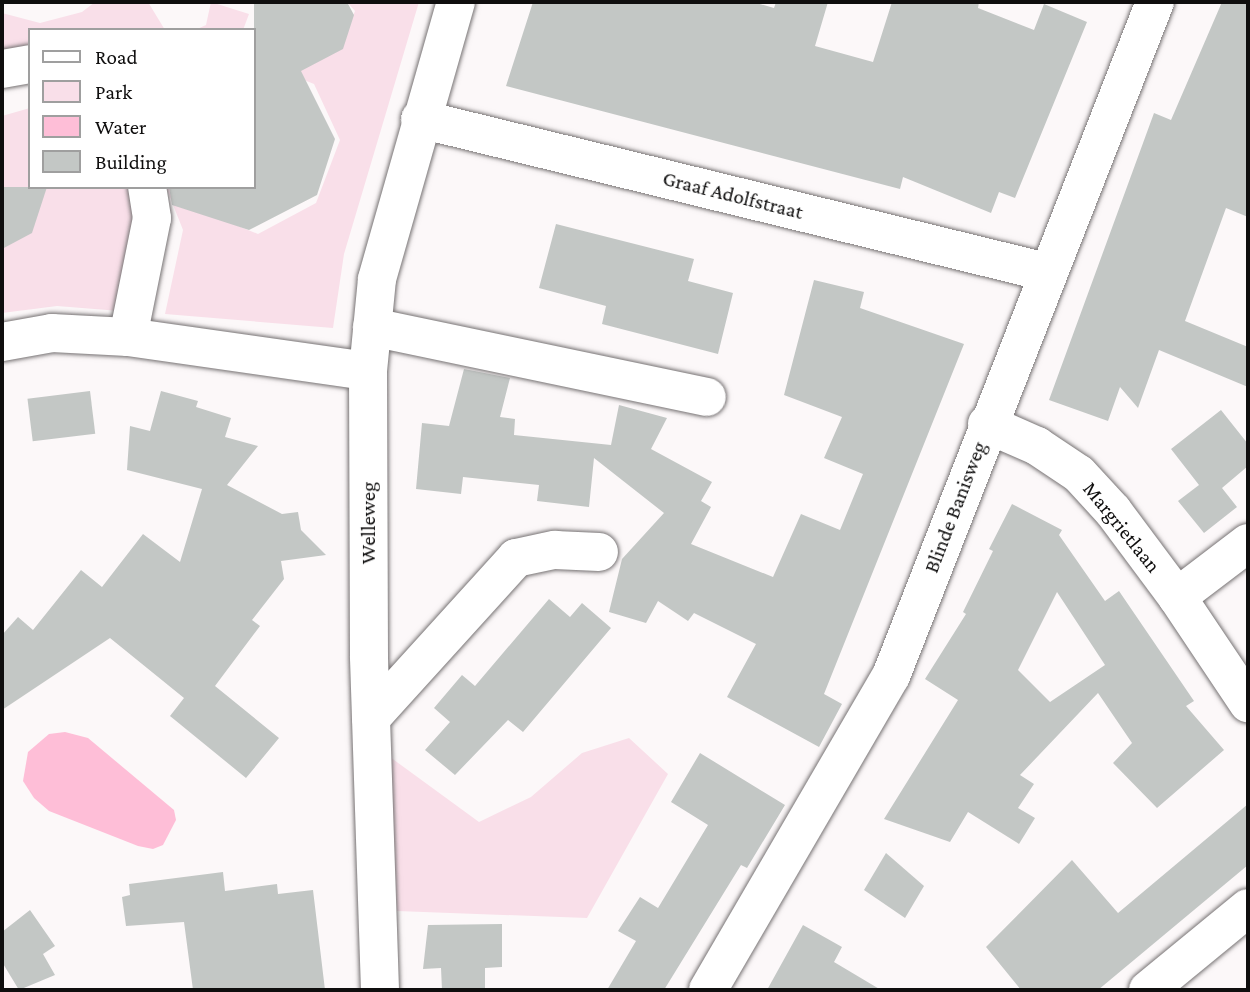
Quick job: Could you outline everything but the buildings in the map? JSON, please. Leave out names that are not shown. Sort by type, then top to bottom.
[{"type":"street","name":"Welleweg","points":[[380,990],[371,718],[368,372],[377,279],[420,119],[456,2]]},
{"type":"street","name":"Blinde Banisweg","points":[[708,990],[891,676],[1046,272],[1155,2]]},
{"type":"street","points":[[2,69],[28,64]]},
{"type":"street","name":"Graaf Adolfstraat","points":[[420,119],[1046,272]]},
{"type":"street","points":[[128,337],[152,218],[147,189]]},
{"type":"street","points":[[372,327],[708,397]]},
{"type":"street","points":[[2,342],[52,333],[128,337],[368,372]]},
{"type":"street","name":"Margrietlaan","points":[[987,424],[1037,446],[1079,474],[1113,511],[1177,597],[1248,703]]},
{"type":"street","points":[[1177,597],[1248,543]]},
{"type":"street","points":[[371,718],[516,558],[555,550],[599,551]]},
{"type":"street","points":[[1148,990],[1248,908]]},
{"type":"green space","points":[[95,2],[148,2],[164,28],[28,28],[28,70],[2,70],[2,13],[40,23],[82,12]]},
{"type":"green space","points":[[211,2],[249,14],[244,28],[199,28],[206,25]]},
{"type":"green space","points":[[347,2],[419,2],[344,254],[333,328],[165,314],[183,230],[167,189],[185,189],[199,210],[258,234],[316,203],[340,140],[314,84],[289,74],[341,46],[355,11]]},
{"type":"green space","points":[[28,109],[28,189],[133,189],[144,212],[132,312],[57,306],[2,313],[2,116]]},
{"type":"green space","points":[[629,738],[668,774],[587,918],[397,911],[390,757],[479,822],[531,797],[582,753]]},
{"type":"water","points":[[65,732],[88,738],[174,810],[176,820],[163,845],[153,849],[138,846],[49,811],[34,798],[23,781],[28,752],[49,734]]}]
